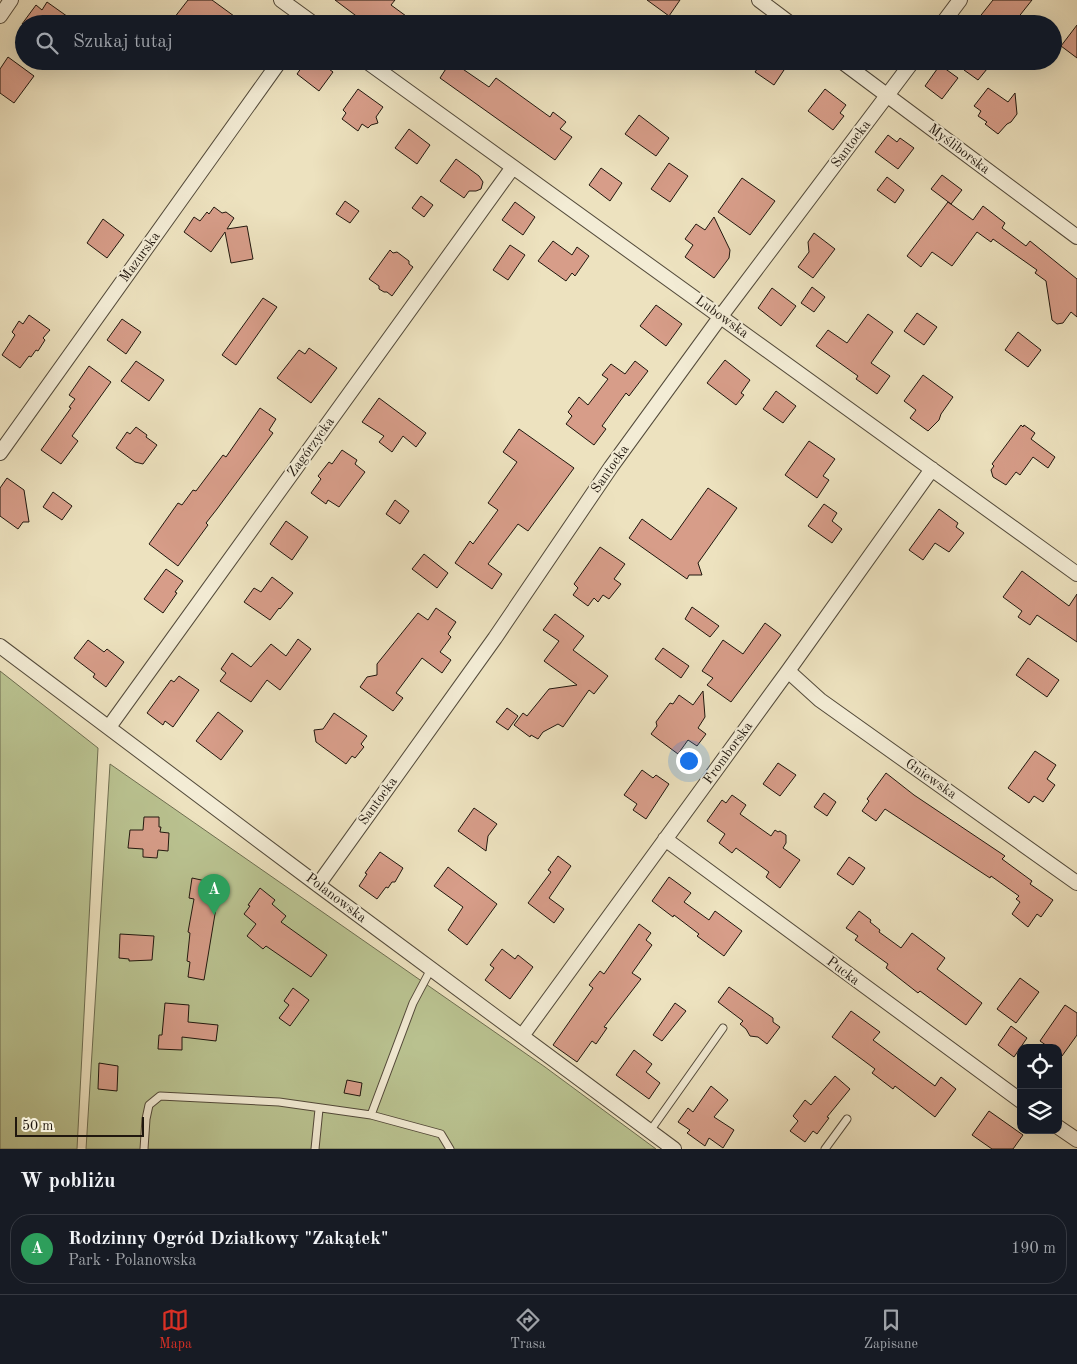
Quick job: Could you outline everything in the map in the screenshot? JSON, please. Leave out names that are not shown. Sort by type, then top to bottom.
[{"type":"street","points":[[0,16],[11,0]]},
{"type":"street","points":[[281,0],[300,15]]},
{"type":"street","points":[[759,0],[779,15]]},
{"type":"street","points":[[949,15],[960,0]]},
{"type":"street","name":"Mazurska","points":[[0,453],[274,70]]},
{"type":"street","name":"Lubowska","points":[[379,70],[1077,574]]},
{"type":"street","name":"Myśliborska","points":[[854,70],[1077,237]]},
{"type":"street","name":"Santocka","points":[[318,885],[495,638],[611,467],[721,316],[907,70]]},
{"type":"street","name":"Zagórzycka","points":[[109,727],[513,166]]},
{"type":"street","name":"Fromborska","points":[[522,1036],[788,671],[932,469]]},
{"type":"street","name":"Polanowska","points":[[0,646],[674,1149]]},
{"type":"street","name":"Gniewska","points":[[788,671],[820,700],[1077,883]]},
{"type":"street","name":"Pucka","points":[[665,839],[1017,1098]]},
{"type":"street","points":[[1062,1130],[1077,1140]]},
{"type":"lane","points":[[371,1115],[413,1003],[432,968]]},
{"type":"lane","points":[[650,1131],[724,1028]]},
{"type":"lane","points":[[144,1149],[146,1120],[150,1105],[160,1096],[279,1102],[371,1115],[441,1134],[450,1149]]},
{"type":"lane","points":[[315,1149],[319,1108]]},
{"type":"lane","points":[[825,1149],[847,1118]]},
{"type":"green space","points":[[0,671],[98,748],[77,1149],[0,1149]]},
{"type":"green space","points":[[110,764],[545,1067],[656,1149],[86,1149]]},
{"type":"building","points":[[188,0],[212,0],[233,15],[176,15]]},
{"type":"building","points":[[335,0],[395,0],[391,5],[405,15],[355,15]]},
{"type":"building","points":[[647,0],[680,0],[670,15]]},
{"type":"building","points":[[993,0],[1032,0],[1020,15],[981,15]]},
{"type":"building","points":[[47,2],[65,15],[29,15],[36,5],[42,10]]},
{"type":"building","points":[[1077,25],[1077,58],[1062,47]]},
{"type":"building","points":[[8,57],[15,62],[15,70],[26,70],[34,76],[14,103],[0,93],[0,69]]},
{"type":"building","points":[[300,70],[330,70],[333,72],[319,91],[297,74]]},
{"type":"building","points":[[445,70],[464,70],[489,87],[496,78],[550,117],[553,112],[566,122],[560,129],[572,137],[555,160],[440,78]]},
{"type":"building","points":[[756,70],[784,70],[774,85],[755,72]]},
{"type":"building","points":[[936,70],[947,70],[958,78],[942,99],[925,86]]},
{"type":"building","points":[[964,70],[986,70],[978,80]]},
{"type":"building","points":[[988,88],[1008,102],[1015,93],[1017,114],[998,134],[985,124],[987,122],[978,116],[981,111],[974,106]]},
{"type":"building","points":[[358,89],[383,107],[376,117],[378,123],[368,128],[362,124],[358,131],[342,119],[346,113],[343,110]]},
{"type":"building","points":[[825,89],[846,105],[840,113],[844,116],[833,130],[808,111]]},
{"type":"building","points":[[639,115],[669,138],[656,156],[625,134]]},
{"type":"building","points":[[409,129],[430,145],[417,164],[395,148]]},
{"type":"building","points":[[888,135],[897,142],[900,138],[914,148],[898,169],[875,152]]},
{"type":"building","points":[[456,159],[479,176],[483,182],[481,189],[469,191],[464,198],[440,181]]},
{"type":"building","points":[[669,163],[688,176],[670,202],[651,189]]},
{"type":"building","points":[[601,168],[622,183],[610,201],[589,185]]},
{"type":"building","points":[[942,175],[962,190],[951,204],[931,189]]},
{"type":"building","points":[[887,177],[904,190],[895,203],[877,190]]},
{"type":"building","points":[[742,178],[775,201],[750,235],[718,212]]},
{"type":"building","points":[[421,196],[433,205],[424,217],[412,208]]},
{"type":"building","points":[[345,201],[359,211],[350,223],[336,214]]},
{"type":"building","points":[[515,202],[535,217],[523,235],[502,220]]},
{"type":"building","points":[[948,202],[973,220],[983,206],[1005,223],[1002,228],[1026,246],[1030,241],[1077,279],[1077,317],[1071,312],[1063,323],[1057,324],[1052,320],[1046,281],[1035,273],[1037,270],[993,239],[991,242],[977,232],[952,266],[932,252],[921,267],[907,256]]},
{"type":"building","points":[[214,207],[234,218],[227,229],[247,226],[253,259],[231,263],[225,232],[211,252],[184,232],[194,217],[200,221]]},
{"type":"building","points":[[714,217],[730,250],[729,258],[714,278],[685,257],[693,245],[685,239],[696,224],[705,230]]},
{"type":"building","points":[[103,219],[124,235],[107,258],[87,243]]},
{"type":"building","points":[[814,233],[835,249],[813,278],[798,267],[809,252],[808,242]]},
{"type":"building","points":[[553,241],[572,255],[577,247],[589,256],[575,276],[572,273],[566,281],[538,261]]},
{"type":"building","points":[[510,245],[525,255],[508,280],[493,270]]},
{"type":"building","points":[[390,250],[393,253],[397,252],[409,261],[409,264],[413,267],[392,296],[379,289],[379,286],[369,279]]},
{"type":"building","points":[[812,287],[825,297],[814,312],[801,303]]},
{"type":"building","points":[[772,288],[796,306],[781,326],[758,308]]},
{"type":"building","points":[[263,298],[277,307],[236,365],[222,355]]},
{"type":"building","points":[[656,305],[682,324],[666,346],[640,326]]},
{"type":"building","points":[[917,313],[937,327],[924,345],[904,331]]},
{"type":"building","points":[[868,314],[893,332],[871,363],[890,376],[877,394],[856,379],[858,376],[816,346],[828,330],[847,343]]},
{"type":"building","points":[[29,315],[50,330],[43,338],[45,340],[38,351],[36,350],[31,357],[29,356],[20,368],[2,355],[15,335],[12,332],[19,321],[23,324]]},
{"type":"building","points":[[122,319],[141,332],[126,354],[107,340]]},
{"type":"building","points":[[1018,332],[1041,350],[1028,367],[1005,350]]},
{"type":"building","points":[[309,348],[337,368],[311,403],[277,378],[299,350],[305,354]]},
{"type":"building","points":[[725,360],[750,380],[741,393],[744,395],[736,405],[707,383]]},
{"type":"building","points":[[136,361],[164,380],[149,401],[121,381]]},
{"type":"building","points":[[635,361],[648,371],[629,396],[626,393],[602,426],[606,429],[594,445],[566,424],[572,416],[568,412],[579,397],[588,405],[608,379],[602,375],[611,364],[625,374]]},
{"type":"building","points":[[89,366],[111,382],[72,436],[78,441],[61,464],[41,450],[71,408],[69,407],[75,399],[69,395]]},
{"type":"building","points":[[923,375],[953,397],[939,420],[928,431],[910,418],[916,410],[904,401]]},
{"type":"building","points":[[776,391],[796,406],[783,423],[763,409]]},
{"type":"building","points":[[379,398],[426,433],[416,447],[403,436],[392,452],[379,442],[384,436],[362,422]]},
{"type":"building","points":[[260,408],[276,419],[269,430],[273,433],[206,523],[208,525],[178,566],[149,544],[178,503],[182,505],[193,490],[196,491],[223,455],[226,457]]},
{"type":"building","points":[[1021,425],[1035,433],[1031,439],[1055,457],[1048,468],[1033,457],[1020,475],[1016,472],[1006,485],[993,477],[991,470],[994,466],[992,464]]},
{"type":"building","points":[[136,427],[157,445],[143,464],[135,462],[116,448],[127,432],[130,434]]},
{"type":"building","points":[[519,429],[574,468],[528,531],[518,524],[488,564],[502,574],[492,589],[455,563],[470,541],[473,544],[498,510],[488,503],[517,462],[503,452]]},
{"type":"building","points":[[809,441],[835,459],[823,476],[829,480],[817,498],[785,475]]},
{"type":"building","points":[[342,450],[357,460],[355,464],[365,472],[339,507],[328,500],[326,504],[311,493],[321,479],[318,476],[329,462],[332,464]]},
{"type":"building","points":[[7,478],[24,490],[29,522],[23,522],[18,529],[0,516],[0,488]]},
{"type":"building","points":[[708,488],[737,508],[698,563],[702,575],[689,575],[687,579],[629,538],[642,519],[671,540]]},
{"type":"building","points":[[53,492],[72,506],[62,520],[43,507]]},
{"type":"building","points":[[395,500],[409,511],[400,524],[386,514]]},
{"type":"building","points":[[824,504],[837,513],[832,521],[842,529],[832,543],[808,526]]},
{"type":"building","points":[[939,509],[958,523],[956,527],[964,533],[949,552],[935,543],[923,560],[909,550]]},
{"type":"building","points":[[286,521],[308,537],[292,560],[270,544]]},
{"type":"building","points":[[600,547],[625,564],[614,579],[621,584],[609,599],[603,595],[598,602],[594,598],[588,606],[573,595],[578,588],[574,584]]},
{"type":"building","points":[[424,554],[448,573],[437,588],[412,569]]},
{"type":"building","points":[[166,569],[183,581],[163,613],[144,599]]},
{"type":"building","points":[[1022,571],[1069,606],[1077,594],[1077,642],[1037,615],[1030,625],[1018,617],[1022,611],[1003,597]]},
{"type":"building","points":[[272,577],[293,593],[270,620],[244,602],[254,588],[261,592]]},
{"type":"building","points":[[692,607],[719,626],[710,637],[685,619]]},
{"type":"building","points":[[436,608],[456,622],[448,634],[451,637],[440,652],[451,660],[442,673],[422,658],[396,693],[403,698],[393,711],[360,687],[367,677],[377,675],[377,664],[418,613],[428,620]]},
{"type":"building","points":[[555,614],[584,636],[573,650],[608,676],[594,694],[589,690],[563,727],[558,724],[543,732],[538,739],[531,735],[530,737],[514,725],[523,713],[527,716],[549,689],[577,685],[544,661],[559,641],[543,630]]},
{"type":"building","points":[[765,623],[781,635],[731,702],[707,685],[713,678],[702,671],[723,640],[743,654]]},
{"type":"building","points":[[298,639],[311,649],[280,690],[267,680],[251,702],[220,681],[226,673],[221,669],[232,653],[251,667],[271,644],[286,656]]},
{"type":"building","points":[[88,640],[104,652],[107,649],[124,662],[106,687],[93,677],[95,674],[74,658]]},
{"type":"building","points":[[663,648],[689,666],[681,678],[655,659]]},
{"type":"building","points":[[1028,658],[1059,680],[1047,697],[1016,675]]},
{"type":"building","points":[[179,676],[199,690],[173,727],[165,721],[163,725],[147,713],[171,680],[174,682]]},
{"type":"building","points":[[703,691],[705,717],[698,728],[706,734],[697,746],[688,740],[678,754],[651,734],[657,726],[656,722],[670,703],[673,704],[679,695],[693,705]]},
{"type":"building","points":[[507,708],[518,716],[508,730],[496,722]]},
{"type":"building","points":[[218,712],[243,731],[221,760],[196,741]]},
{"type":"building","points":[[334,713],[367,736],[361,744],[364,747],[355,758],[352,756],[346,764],[316,742],[314,730],[323,729]]},
{"type":"building","points":[[1035,751],[1056,765],[1047,779],[1055,785],[1043,802],[1034,796],[1029,803],[1008,788]]},
{"type":"building","points":[[778,763],[796,775],[780,796],[763,784]]},
{"type":"building","points":[[642,770],[653,778],[656,775],[669,784],[646,819],[633,810],[637,804],[624,795]]},
{"type":"building","points":[[886,773],[914,795],[1005,856],[1002,859],[1032,881],[1030,884],[1053,900],[1041,917],[1037,914],[1028,927],[1012,914],[1020,902],[1016,899],[1019,896],[991,876],[990,878],[885,809],[876,821],[862,811],[869,801],[867,799]]},
{"type":"building","points":[[824,793],[836,802],[827,816],[814,807]]},
{"type":"building","points":[[732,795],[746,805],[740,814],[771,836],[775,830],[786,835],[786,843],[783,848],[800,860],[780,888],[766,877],[769,872],[736,848],[732,853],[719,843],[725,834],[707,821],[722,800],[726,803]]},
{"type":"building","points":[[474,808],[497,824],[488,836],[486,851],[458,831]]},
{"type":"building","points":[[144,817],[159,817],[160,832],[169,833],[168,851],[158,850],[157,858],[143,857],[143,849],[128,848],[130,830],[143,830]]},
{"type":"building","points":[[380,852],[403,868],[395,882],[392,882],[388,888],[386,887],[377,899],[359,886],[367,874],[365,873]]},
{"type":"building","points":[[558,856],[571,866],[549,898],[564,909],[554,923],[528,903],[551,872],[548,870]]},
{"type":"building","points":[[849,857],[865,868],[853,885],[837,874]]},
{"type":"building","points":[[448,867],[497,904],[467,945],[448,930],[463,907],[434,886]]},
{"type":"building","points":[[669,877],[691,893],[684,902],[709,920],[715,911],[742,931],[724,956],[697,936],[699,934],[652,901]]},
{"type":"building","points":[[192,878],[220,884],[204,980],[188,977],[190,962],[187,961],[190,933],[188,932],[194,899],[189,898]]},
{"type":"building","points":[[260,888],[275,900],[272,904],[286,916],[281,922],[327,955],[311,977],[266,946],[263,949],[247,936],[256,924],[244,914]]},
{"type":"building","points":[[859,911],[871,920],[870,922],[880,930],[879,932],[901,948],[912,933],[945,958],[937,969],[982,1003],[966,1025],[920,991],[918,993],[886,968],[888,964],[855,940],[858,936],[846,928]]},
{"type":"building","points":[[639,924],[651,933],[646,940],[652,945],[632,973],[641,979],[604,1027],[607,1028],[596,1044],[592,1041],[577,1062],[553,1045],[593,988],[589,985],[600,971],[604,974]]},
{"type":"building","points":[[120,934],[154,936],[152,960],[129,961],[129,959],[119,958]]},
{"type":"building","points":[[502,949],[515,959],[518,955],[533,967],[510,999],[485,980],[494,968],[490,965]]},
{"type":"building","points":[[1020,978],[1039,992],[1016,1023],[997,1009]]},
{"type":"building","points":[[729,987],[773,1018],[773,1022],[780,1027],[767,1044],[758,1037],[750,1036],[740,1024],[743,1021],[718,1002]]},
{"type":"building","points":[[293,988],[309,1000],[290,1026],[279,1018],[289,1005],[284,1001]]},
{"type":"building","points":[[165,1003],[189,1005],[188,1022],[218,1025],[216,1041],[182,1037],[182,1050],[158,1049],[159,1035],[162,1035]]},
{"type":"building","points":[[675,1003],[686,1011],[662,1041],[653,1035]]},
{"type":"building","points":[[1065,1005],[1077,1013],[1077,1035],[1062,1056],[1062,1044],[1044,1044],[1040,1041]]},
{"type":"building","points":[[851,1011],[880,1032],[873,1040],[935,1086],[941,1077],[956,1089],[935,1117],[895,1086],[893,1089],[872,1073],[875,1069],[832,1037]]},
{"type":"building","points":[[1011,1026],[1027,1038],[1023,1044],[1017,1044],[1017,1053],[1014,1057],[998,1045]]},
{"type":"building","points":[[634,1050],[652,1064],[646,1072],[660,1083],[649,1099],[616,1075]]},
{"type":"building","points":[[99,1063],[118,1066],[117,1091],[98,1089]]},
{"type":"building","points":[[835,1076],[850,1089],[827,1117],[829,1118],[817,1134],[813,1131],[805,1142],[790,1131],[798,1121],[793,1116],[805,1100],[811,1105]]},
{"type":"building","points":[[347,1080],[362,1083],[360,1096],[344,1093]]},
{"type":"building","points":[[711,1086],[728,1100],[714,1117],[734,1130],[723,1148],[709,1138],[705,1146],[687,1133],[690,1130],[678,1122],[688,1108],[693,1112]]},
{"type":"building","points":[[989,1111],[1017,1131],[1017,1134],[1023,1135],[1013,1149],[992,1149],[972,1135]]},
{"type":"place","name":"Rodzinny Ogród Działkowy \"Zakątek\"","points":[[214,915]]}]
